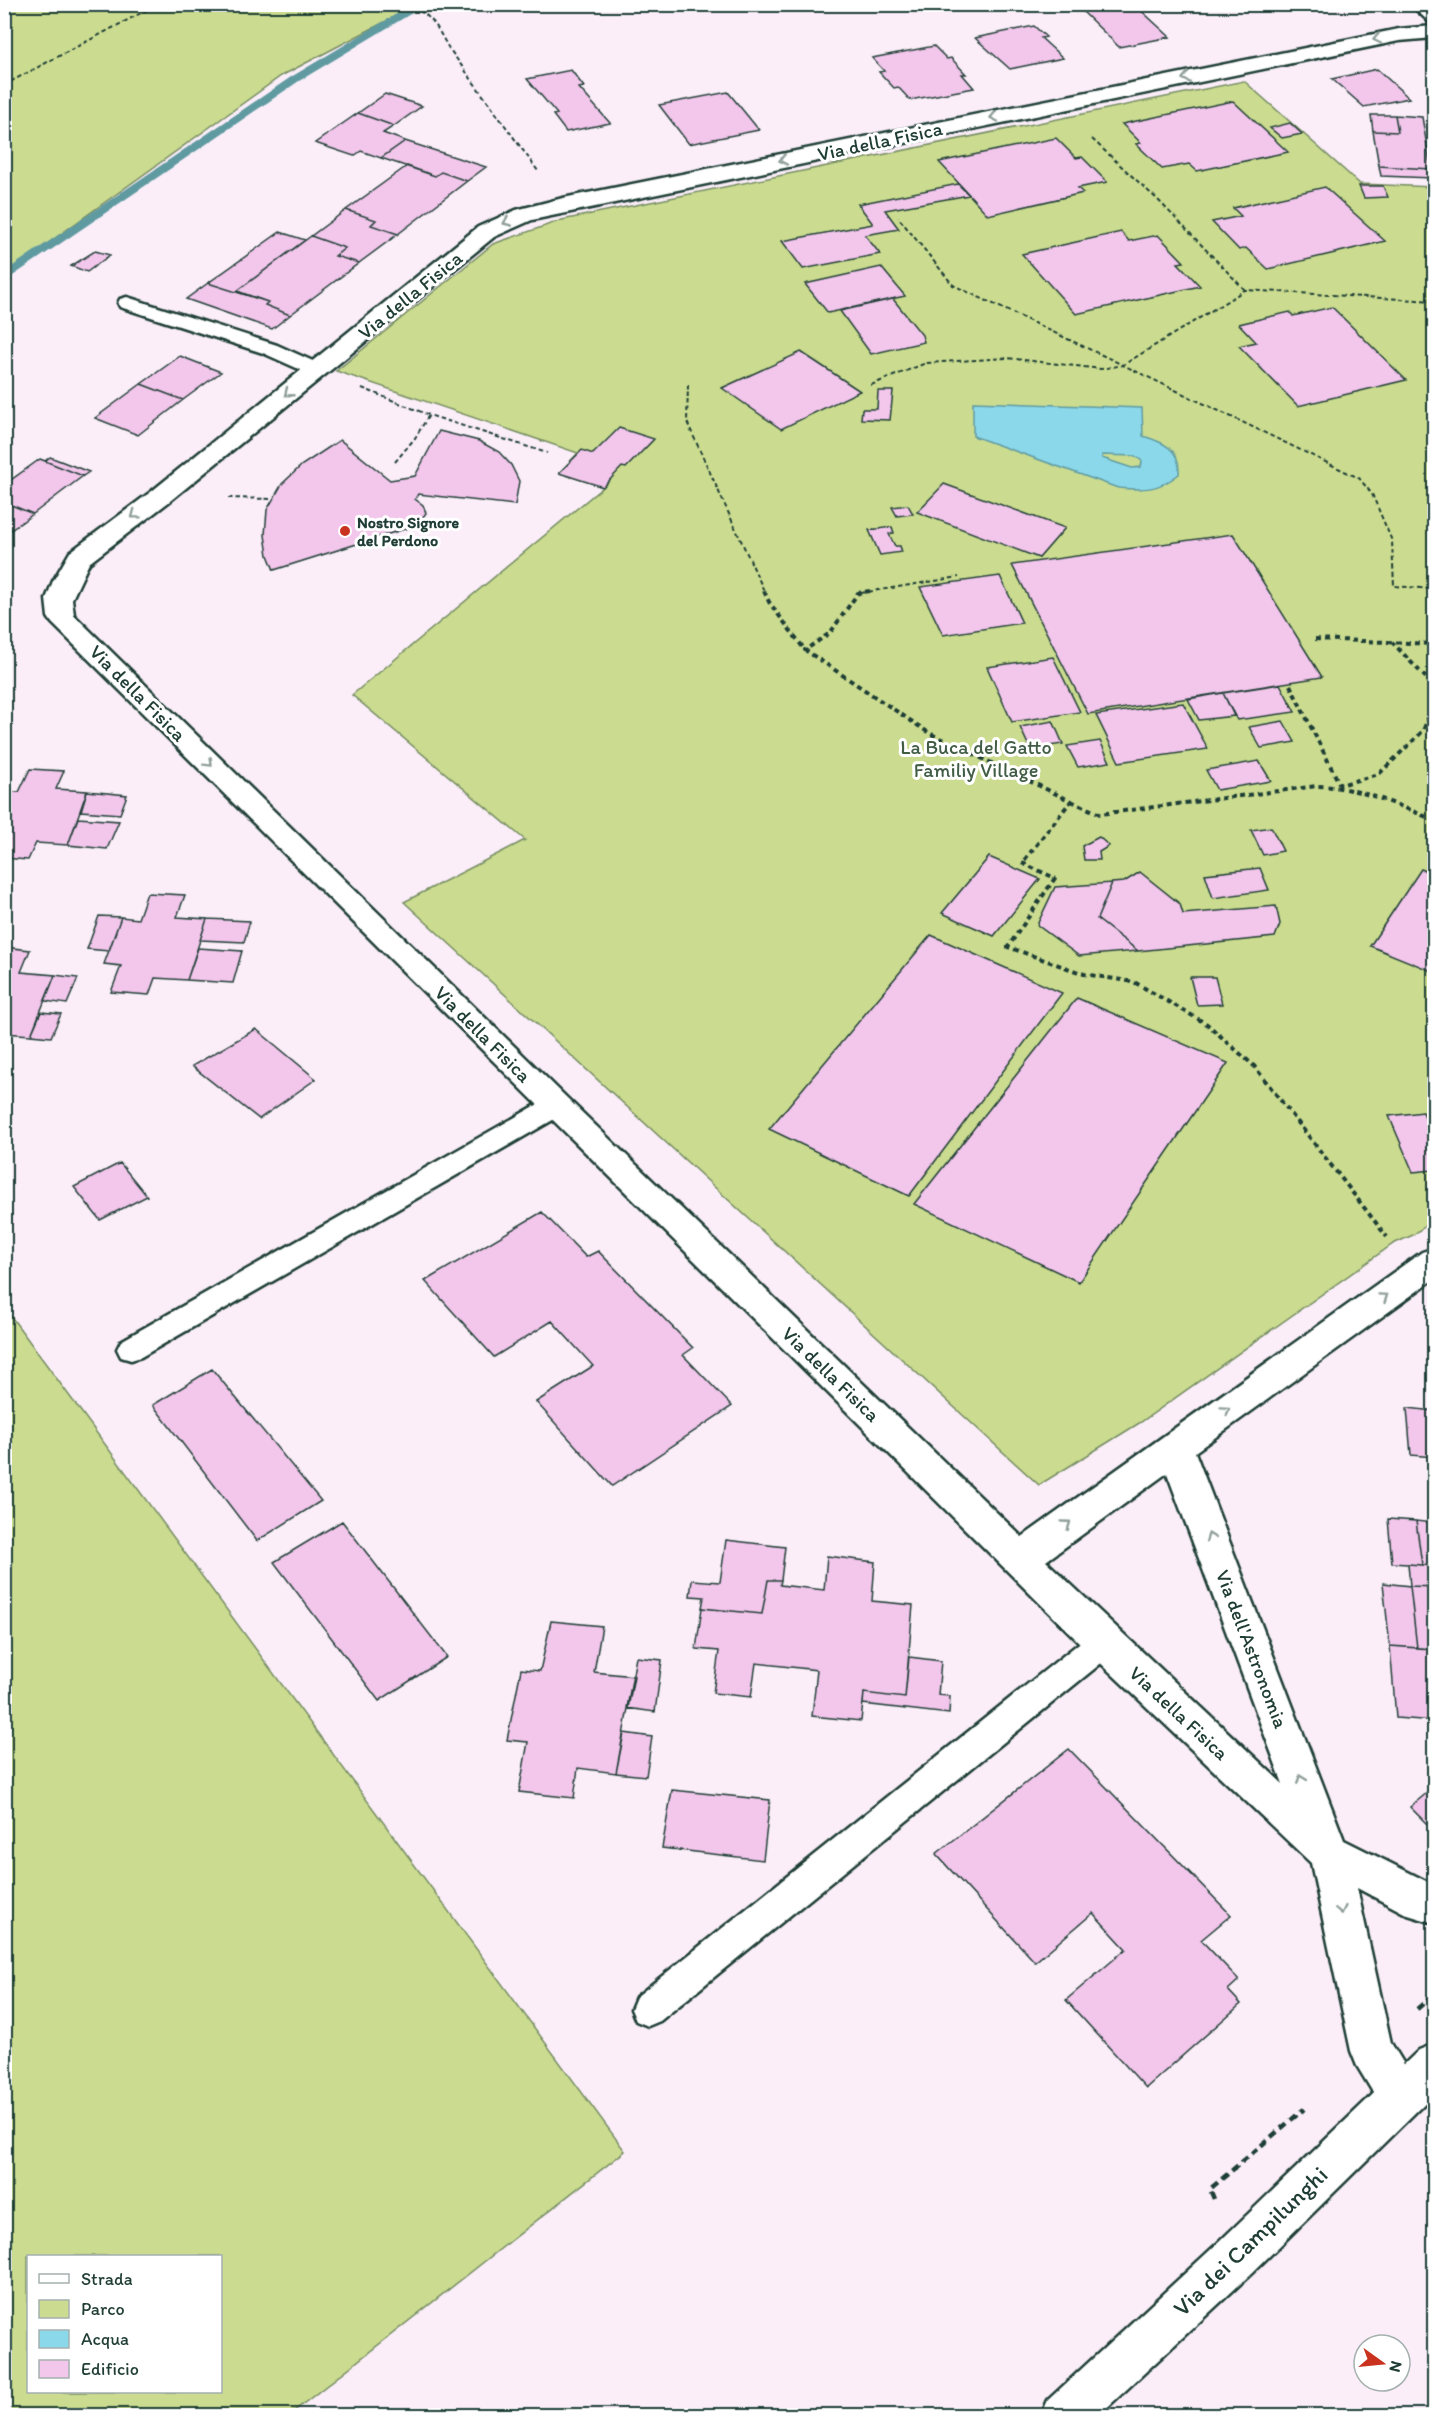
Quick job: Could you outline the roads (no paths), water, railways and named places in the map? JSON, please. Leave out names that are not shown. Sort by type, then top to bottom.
[{"type":"street","name":"Via della Fisica","points":[[1434,32],[1387,37],[563,205],[524,215],[486,232],[317,370],[79,558],[66,580],[59,599],[61,617],[556,1106],[1104,1642],[1329,1853],[1422,1901],[1434,1904]]},
{"type":"street","points":[[1020,1559],[1426,1267]]},
{"type":"street","name":"Via dell'Astronomia","points":[[1175,1446],[1329,1853]]},
{"type":"street","points":[[1329,1853],[1372,2051],[1400,2097]]},
{"type":"street","name":"Via dei Campilunghi","points":[[1064,2415],[1236,2257],[1434,2065]]},
{"type":"lane","points":[[1418,4],[1434,18]]},
{"type":"lane","points":[[127,303],[270,349],[317,370]]},
{"type":"lane","points":[[130,1349],[556,1106]]},
{"type":"lane","points":[[648,2009],[1104,1642]]},
{"type":"water","points":[[973,402],[1142,408],[1143,436],[1164,444],[1174,453],[1179,465],[1179,474],[1164,484],[1150,488],[1118,488],[973,436]],"holes":[[[1102,455],[1135,456],[1142,461],[1141,467],[1132,468],[1102,458]]]},
{"type":"waterway","points":[[4,278],[295,79],[422,4]]},
{"type":"place","name":"Nostro Signore del Perdono","points":[[345,531]]},
{"type":"park label","name":"La Buca del Gatto Familiy Village","points":[[976,758]]}]
